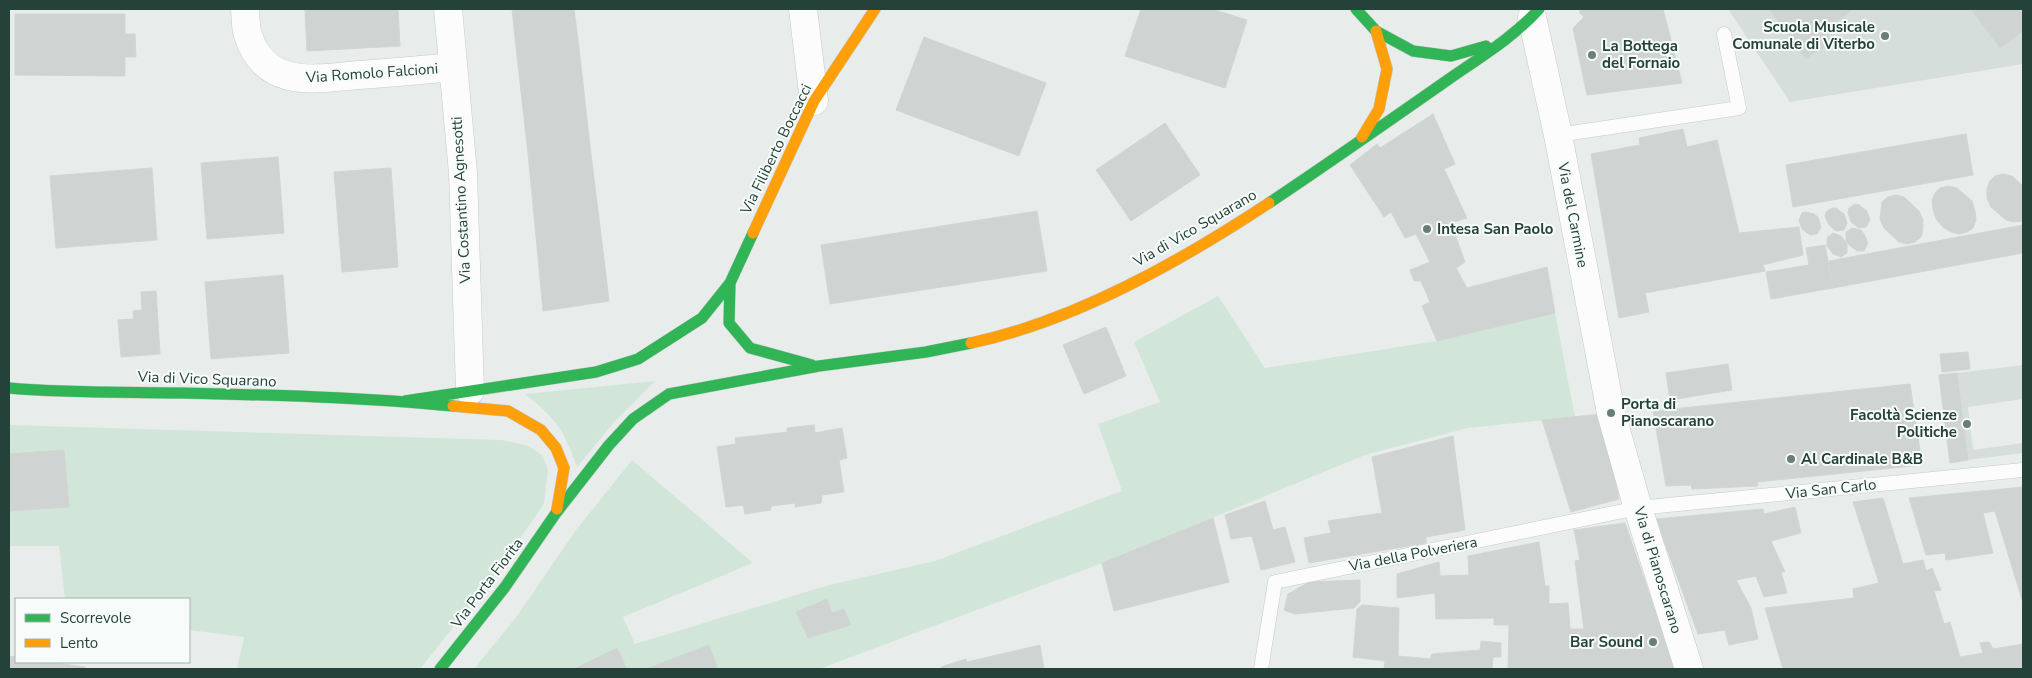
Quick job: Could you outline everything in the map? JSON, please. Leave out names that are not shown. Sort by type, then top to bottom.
[{"type":"main road","name":"Via Filiberto Boccacci","points":[[730,283],[814,101],[875,9]]},
{"type":"main road","points":[[1356,9],[1376,31],[1413,51],[1451,56],[1501,42]]},
{"type":"main road","name":"Via di Vico Squarano","points":[[556,512],[633,418],[669,394],[819,366],[926,352],[993,338],[1086,306],[1189,253],[1246,218],[1358,143],[1501,42],[1535,13]]},
{"type":"main road","points":[[1358,143],[1379,109],[1386,69],[1376,31]]},
{"type":"main road","points":[[404,401],[596,372],[638,359],[702,318],[730,283]]},
{"type":"main road","points":[[730,283],[729,323],[750,348],[819,366]]},
{"type":"main road","name":"Via di Vico Squarano","points":[[9,388],[59,392],[190,393],[404,401]]},
{"type":"main road","points":[[404,401],[508,411],[541,430],[556,448],[564,468],[556,512]]},
{"type":"main road","name":"Via Porta Fiorita","points":[[440,669],[505,587],[556,512]]},
{"type":"street","name":"Via Romolo Falcioni","points":[[245,9],[248,35],[257,55],[269,67],[281,74],[306,80],[453,67]]},
{"type":"street","name":"Via Costantino Agnesotti","points":[[448,9],[463,174],[470,391]]},
{"type":"street","points":[[803,9],[814,101]]},
{"type":"street","name":"Via del Carmine","points":[[1535,13],[1611,413]]},
{"type":"street","name":"Via di Pianoscarano","points":[[1611,413],[1638,508],[1689,669]]},
{"type":"lane","points":[[1558,135],[1740,108],[1724,34]]},
{"type":"lane","name":"Via San Carlo","points":[[1638,508],[2023,470]]},
{"type":"lane","name":"Via della Polveriera","points":[[1261,669],[1275,582],[1638,508]]},
{"type":"shaded area","name":"Scuola Musicale Comunale di Viterbo","points":[[1728,9],[2023,9],[2023,64],[1790,102]]},
{"type":"shaded area","name":"Facoltà Scienze Politiche","points":[[2023,365],[2023,399],[1968,407],[1973,450],[2023,443],[2023,453],[1968,460],[1957,373]]},
{"type":"green space","points":[[1218,296],[1265,368],[1437,341],[1555,313],[1575,417],[1468,428],[1365,455],[1105,562],[819,669],[474,669],[517,616],[576,530],[632,460],[753,563],[623,617],[635,644],[829,585],[935,561],[1122,491],[1098,424],[1160,402],[1134,342]]},
{"type":"green space","points":[[655,381],[614,422],[577,467],[568,444],[558,426],[552,418],[525,394]]},
{"type":"green space","points":[[9,425],[502,440],[529,446],[543,456],[548,470],[544,504],[493,577],[420,669],[237,669],[244,637],[190,630],[190,598],[65,598],[59,546],[9,546]]},
{"type":"building","points":[[305,9],[398,9],[400,46],[307,51]]},
{"type":"building","points":[[512,9],[574,9],[579,48],[517,56]]},
{"type":"building","points":[[1141,9],[1212,9],[1247,20],[1225,88],[1125,56]]},
{"type":"building","points":[[1581,9],[1663,9],[1682,83],[1587,95],[1573,28],[1584,17],[1579,12]]},
{"type":"building","points":[[1769,9],[1854,9],[1824,31],[1832,41],[1806,59]]},
{"type":"building","points":[[1971,9],[2023,9],[2023,31],[2000,48]]},
{"type":"building","points":[[15,14],[125,14],[125,34],[135,34],[136,57],[125,57],[125,76],[15,75]]},
{"type":"building","points":[[924,37],[1046,83],[1019,156],[896,110]]},
{"type":"building","points":[[579,48],[590,146],[528,153],[517,56]]},
{"type":"building","name":"Intesa San Paolo","points":[[1433,114],[1455,164],[1444,169],[1467,218],[1451,223],[1465,262],[1456,268],[1467,288],[1547,267],[1555,313],[1437,341],[1422,306],[1430,302],[1421,281],[1414,281],[1410,270],[1430,262],[1416,234],[1405,238],[1391,212],[1384,217],[1350,165],[1377,144],[1380,148]]},
{"type":"building","points":[[1165,123],[1200,175],[1131,221],[1096,170]]},
{"type":"building","points":[[1683,129],[1687,147],[1717,140],[1739,233],[1799,227],[1803,255],[1763,265],[1765,271],[1645,293],[1649,312],[1619,318],[1591,154],[1640,145],[1639,138]]},
{"type":"building","points":[[1966,134],[1973,175],[1793,207],[1786,165]]},
{"type":"building","points":[[590,146],[604,259],[539,268],[528,153]]},
{"type":"building","points":[[278,157],[284,233],[207,239],[201,163]]},
{"type":"building","points":[[152,168],[157,240],[56,248],[50,176]]},
{"type":"building","points":[[391,168],[398,267],[342,272],[334,172]]},
{"type":"building","points":[[2003,174],[2012,176],[2023,186],[2022,221],[2006,220],[1991,207],[1987,198],[1987,189],[1990,181],[1995,176]]},
{"type":"building","points":[[1948,186],[1957,188],[1972,201],[1976,220],[1973,228],[1967,232],[1959,234],[1951,232],[1936,219],[1932,200],[1940,188]]},
{"type":"building","points":[[1896,195],[1904,197],[1919,211],[1923,220],[1921,237],[1915,242],[1907,244],[1899,242],[1884,228],[1880,219],[1882,202],[1888,197]]},
{"type":"building","points":[[1855,204],[1867,211],[1870,220],[1866,227],[1859,228],[1851,222],[1848,213],[1849,208]]},
{"type":"building","points":[[1836,208],[1844,214],[1847,223],[1844,230],[1836,231],[1829,225],[1825,216],[1826,212]]},
{"type":"building","points":[[1037,211],[1047,271],[830,304],[821,245]]},
{"type":"building","points":[[1806,212],[1818,217],[1821,227],[1817,234],[1810,235],[1802,229],[1799,220],[1802,213]]},
{"type":"building","points":[[2023,225],[2023,253],[1833,288],[1829,261]]},
{"type":"building","points":[[1852,228],[1861,230],[1864,234],[1868,243],[1864,251],[1857,251],[1846,241],[1846,232]]},
{"type":"building","points":[[1833,233],[1841,236],[1847,244],[1847,253],[1841,257],[1833,254],[1827,246],[1827,238]]},
{"type":"building","points":[[1825,245],[1833,288],[1771,299],[1766,272],[1809,265],[1806,248]]},
{"type":"building","points":[[604,259],[609,301],[543,311],[539,268]]},
{"type":"building","points":[[283,275],[289,353],[211,359],[205,282]]},
{"type":"building","points":[[156,291],[160,354],[121,357],[118,320],[134,319],[133,311],[142,310],[141,292]]},
{"type":"building","points":[[1106,327],[1126,376],[1084,394],[1063,345]]},
{"type":"building","points":[[1968,352],[1970,369],[1942,372],[1940,354]]},
{"type":"building","points":[[1728,364],[1732,390],[1670,400],[1666,373]]},
{"type":"building","points":[[1957,373],[1968,460],[1950,463],[1939,375]]},
{"type":"building","points":[[1910,384],[1922,465],[1757,482],[1758,486],[1692,489],[1691,485],[1666,486],[1653,411]]},
{"type":"building","points":[[1602,414],[1619,499],[1571,512],[1542,420]]},
{"type":"building","points":[[814,425],[815,433],[842,428],[847,458],[839,460],[844,492],[822,495],[821,503],[795,507],[795,503],[771,506],[771,510],[745,514],[743,505],[726,507],[717,447],[736,444],[735,438],[787,432],[787,428]]},
{"type":"building","points":[[1453,436],[1465,530],[1426,537],[1426,543],[1309,563],[1304,538],[1331,533],[1328,521],[1382,513],[1372,457]]},
{"type":"building","points":[[64,450],[69,507],[9,511],[9,454]]},
{"type":"building","points":[[2023,487],[2023,603],[1995,511],[1983,513],[1993,553],[1946,560],[1945,553],[1926,555],[1909,498]]},
{"type":"building","points":[[1883,498],[1903,564],[1923,560],[1926,571],[1932,568],[1941,590],[1934,591],[1944,624],[1950,622],[1960,657],[1983,653],[1980,643],[1989,642],[1993,649],[2023,644],[2023,669],[1783,669],[1765,608],[1854,598],[1853,589],[1879,583],[1853,502]]},
{"type":"building","points":[[1265,501],[1273,530],[1285,527],[1295,562],[1261,570],[1252,536],[1231,539],[1225,515]]},
{"type":"building","points":[[1795,507],[1801,533],[1771,541],[1785,572],[1781,572],[1787,593],[1764,597],[1756,576],[1736,580],[1751,608],[1758,639],[1729,645],[1725,630],[1698,634],[1656,519],[1763,509],[1764,514]]},
{"type":"building","points":[[1213,518],[1229,582],[1114,611],[1102,563]]},
{"type":"building","points":[[1625,523],[1675,669],[1508,669],[1509,625],[1494,625],[1494,618],[1436,619],[1435,593],[1397,598],[1397,574],[1439,562],[1440,576],[1469,575],[1468,556],[1539,542],[1545,586],[1549,586],[1549,604],[1568,603],[1570,629],[1584,629],[1575,561],[1580,560],[1574,530]]},
{"type":"building","points":[[1360,580],[1360,602],[1354,608],[1295,614],[1284,610],[1288,594],[1309,582]]},
{"type":"building","points":[[827,599],[832,613],[844,609],[851,625],[808,638],[796,612]]},
{"type":"building","points":[[1362,605],[1399,608],[1398,656],[1430,659],[1432,654],[1480,650],[1481,641],[1501,643],[1501,657],[1493,657],[1492,669],[1384,669],[1385,661],[1353,657],[1357,609]]},
{"type":"building","points":[[709,645],[718,669],[646,669]]},
{"type":"building","points":[[1040,645],[1044,669],[942,669],[941,667],[966,659],[967,662]]},
{"type":"building","points":[[617,648],[627,669],[574,669]]},
{"type":"building","points":[[9,656],[15,657],[15,663],[57,663],[85,667],[84,669],[9,669]]},
{"type":"traffic: fast","points":[[1356,9],[1376,31],[1413,51],[1451,56],[1486,46]]},
{"type":"traffic: fast","points":[[1269,203],[1496,47],[1519,29],[1539,9]]},
{"type":"traffic: fast","points":[[405,401],[596,372],[638,359],[702,318],[730,283],[753,233]]},
{"type":"traffic: fast","points":[[730,283],[729,323],[750,348],[812,365]]},
{"type":"traffic: fast","points":[[440,669],[505,587],[556,513],[609,445],[633,419],[669,394],[819,366],[926,352],[971,343]]},
{"type":"traffic: fast","points":[[9,388],[73,392],[316,397],[385,400],[453,406]]},
{"type":"traffic: slow","points":[[753,233],[814,101],[875,9]]},
{"type":"traffic: slow","points":[[1362,137],[1379,109],[1387,69],[1376,31]]},
{"type":"traffic: slow","points":[[971,343],[1049,320],[1126,287],[1200,246],[1269,203]]},
{"type":"traffic: slow","points":[[453,406],[508,411],[541,430],[556,448],[564,468],[557,509]]},
{"type":"place","name":"Scuola Musicale Comunale di Viterbo","points":[[1885,36]]},
{"type":"place","name":"La Bottega del Fornaio","points":[[1592,55]]},
{"type":"place","name":"Intesa San Paolo","points":[[1427,229]]},
{"type":"place","name":"Porta di Pianoscarano","points":[[1611,413]]},
{"type":"place","name":"Facoltà Scienze Politiche","points":[[1967,424]]},
{"type":"place","name":"Al Cardinale B&B","points":[[1791,459]]},
{"type":"place","name":"Bar Sound","points":[[1653,642]]}]
